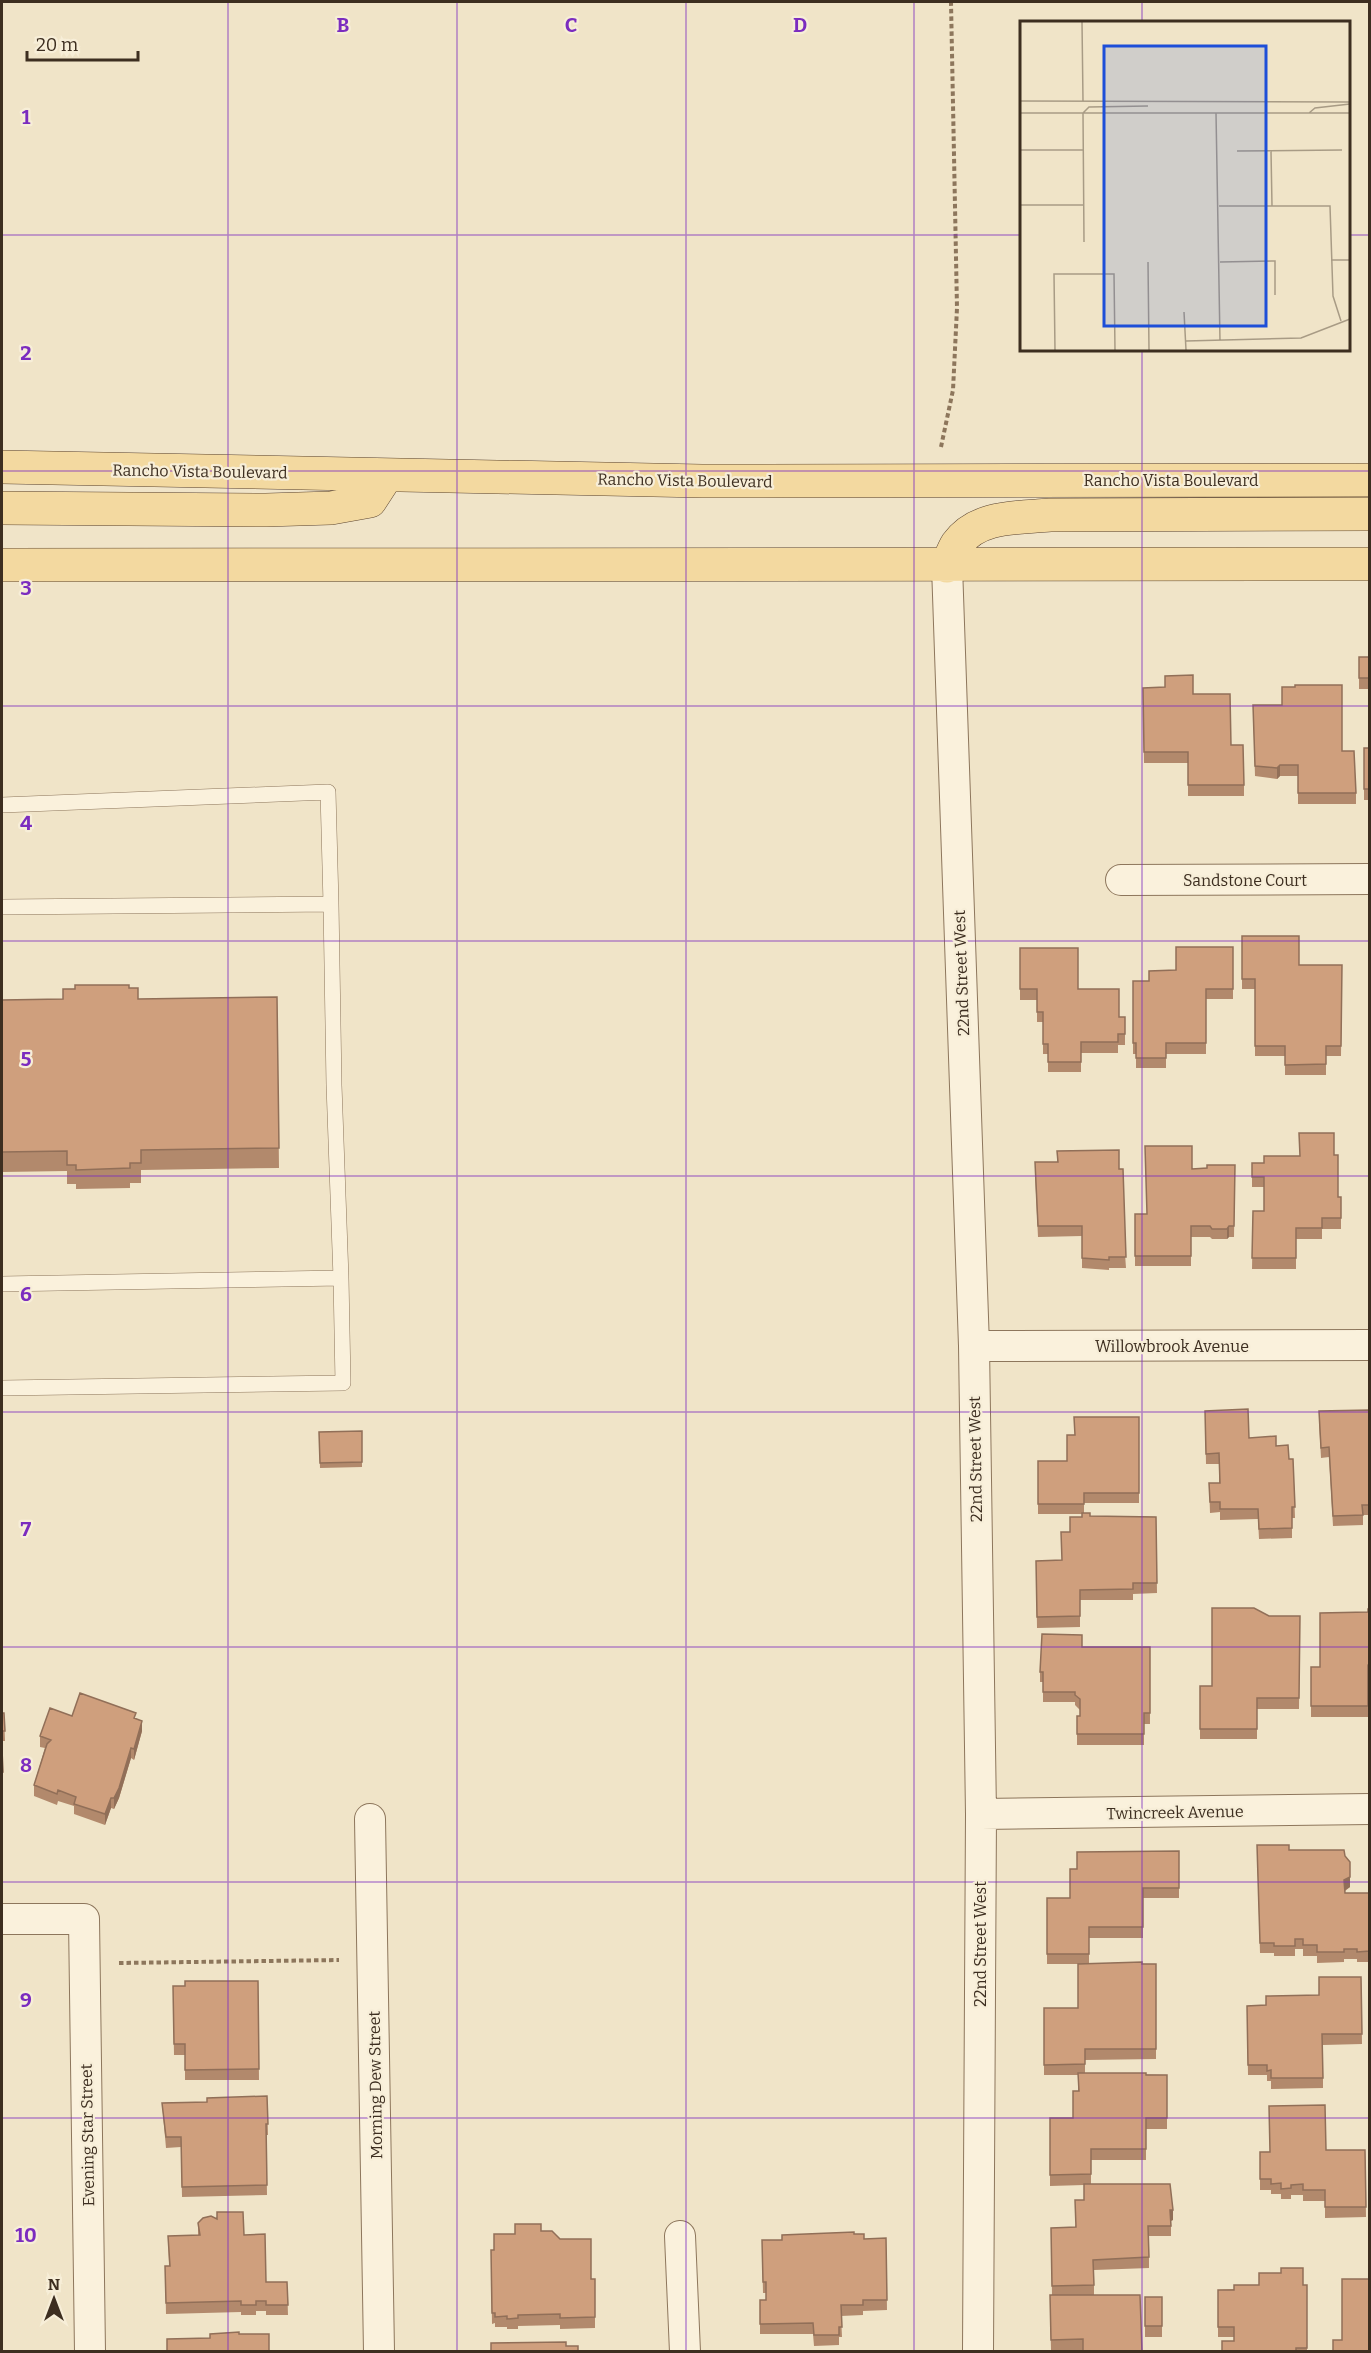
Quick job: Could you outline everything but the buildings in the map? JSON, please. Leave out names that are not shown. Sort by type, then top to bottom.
[{"type":"main road","name":"Rancho Vista Boulevard","points":[[2,467],[702,481],[1370,480]]},
{"type":"main road","points":[[2,508],[266,510],[331,508],[370,501],[387,475]]},
{"type":"main road","points":[[947,566],[957,544],[972,530],[989,522],[1016,518],[1061,515],[1370,514]]},
{"type":"main road","points":[[2,565],[1370,564]]},
{"type":"street","name":"22nd Street West","points":[[947,566],[974,1346],[981,1814],[978,2352]]},
{"type":"street","name":"Sandstone Court","points":[[1121,880],[1370,879]]},
{"type":"street","name":"Willowbrook Avenue","points":[[974,1346],[1370,1345]]},
{"type":"street","name":"Twincreek Avenue","points":[[981,1814],[1370,1809]]},
{"type":"street","name":"Morning Dew Street","points":[[370,1819],[379,2352]]},
{"type":"street","name":"Evening Star Street","points":[[2,1919],[84,1919],[90,2352]]},
{"type":"street","points":[[680,2236],[685,2352]]},
{"type":"lane","points":[[2,805],[328,792],[343,1383],[2,1388]]},
{"type":"lane","points":[[2,907],[331,904]]},
{"type":"lane","points":[[2,1284],[341,1278]]},
{"type":"path","points":[[936,480],[953,390],[957,308],[951,2]]},
{"type":"path","points":[[85,1964],[374,1959]]}]
